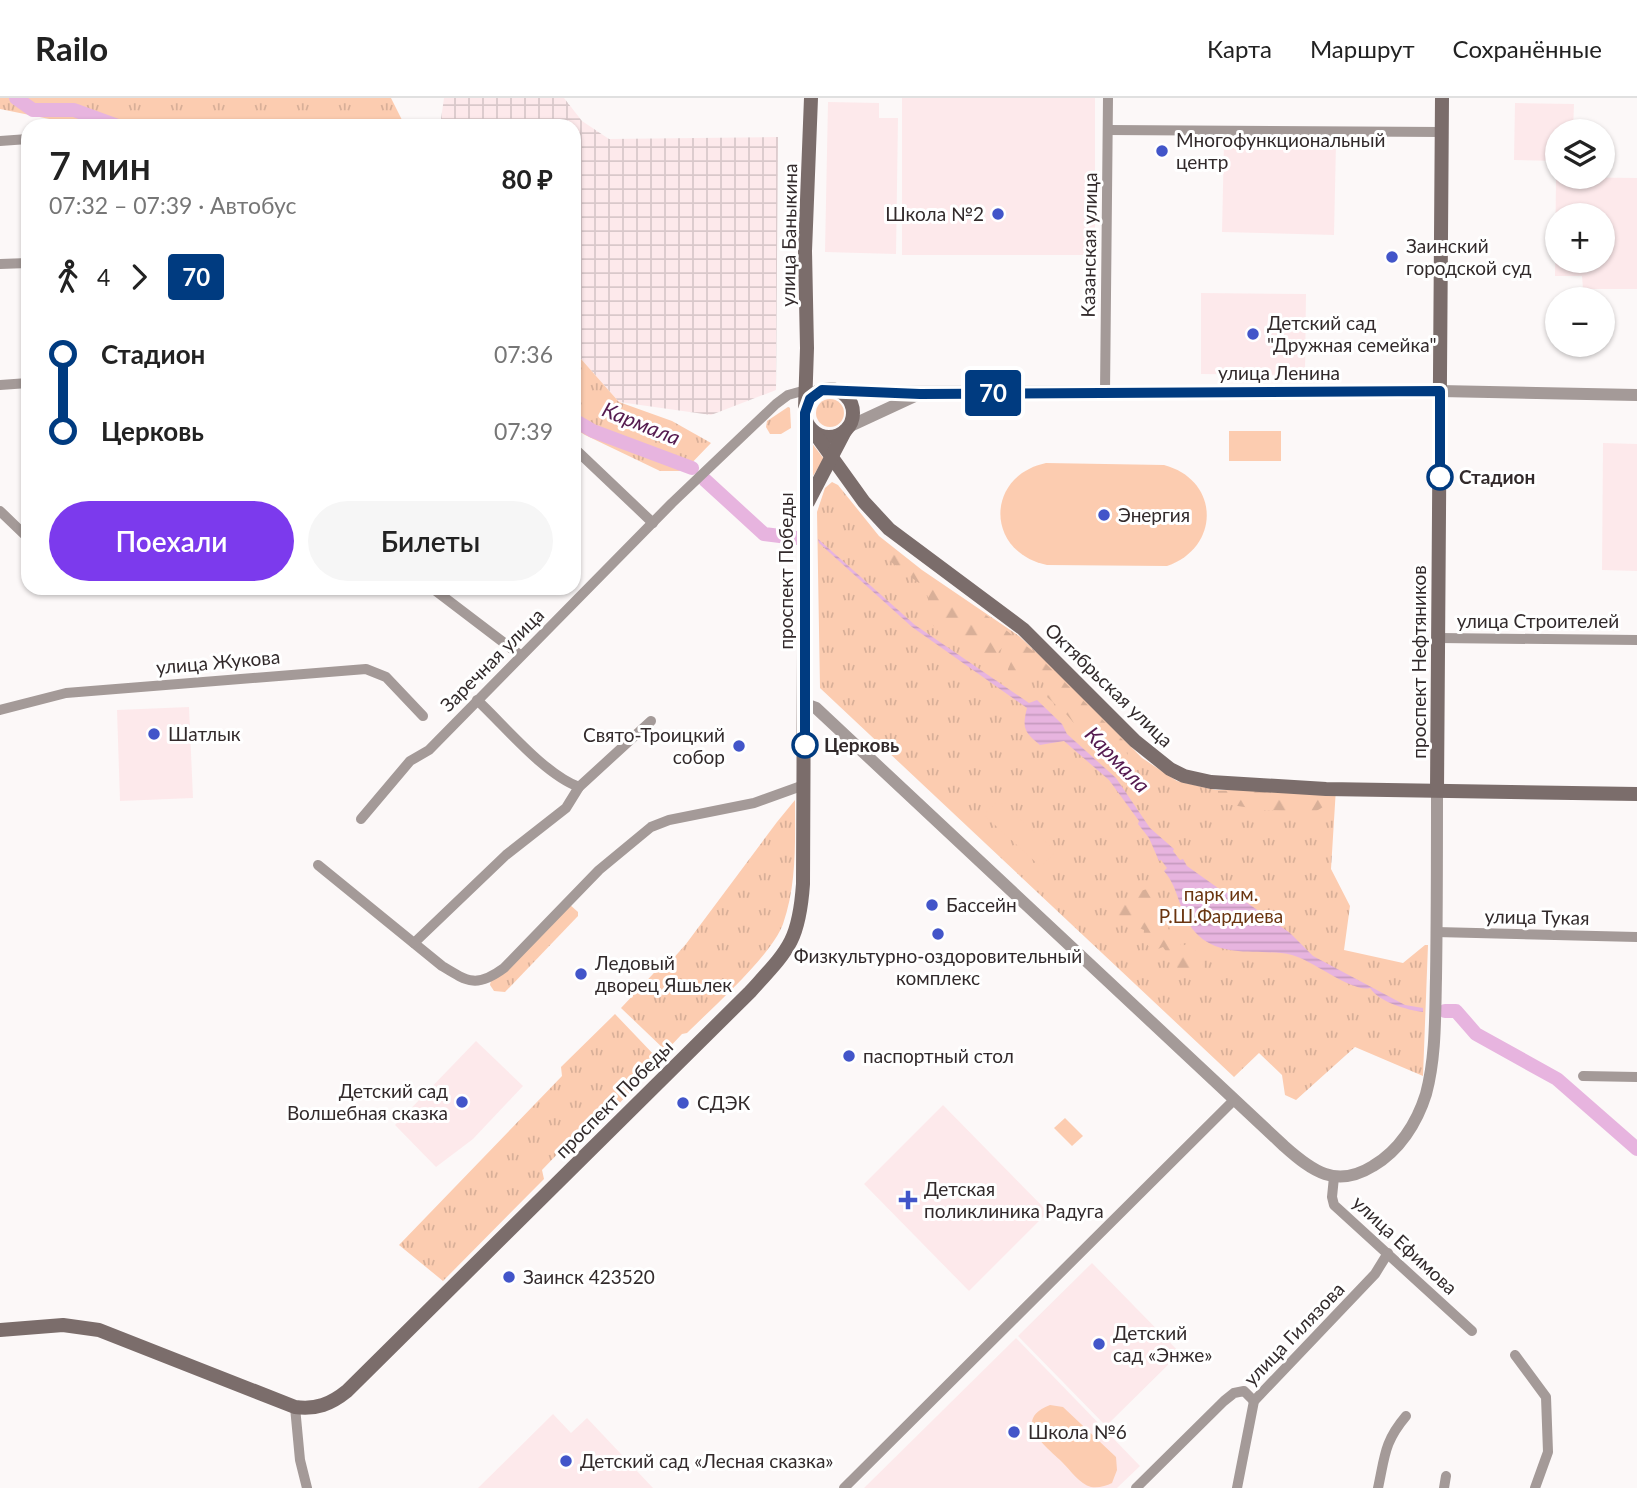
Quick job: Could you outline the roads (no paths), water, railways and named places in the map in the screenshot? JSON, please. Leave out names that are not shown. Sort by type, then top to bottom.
[{"type":"main road","name":"улица Баныкина","points":[[806,390],[806,251],[811,98]]},
{"type":"main road","name":"проспект Нефтяников","points":[[1437,790],[1442,98]]},
{"type":"main road","points":[[807,372],[822,390]]},
{"type":"main road","name":"проспект Победы","points":[[295,1407],[322,1406],[347,1391],[750,992],[787,950],[796,933],[802,905],[808,419],[806,390]]},
{"type":"main road","points":[[806,506],[847,429],[852,418],[852,408],[841,392],[822,390],[810,399],[808,419],[821,436],[831,437],[847,429]]},
{"type":"main road","name":"Октябрьская улица","points":[[808,419],[831,457],[864,502],[889,529],[1023,629],[1135,741],[1170,769],[1190,778],[1211,782],[1326,789],[1637,794]]},
{"type":"main road","points":[[0,1330],[63,1325],[99,1330],[295,1407]]},
{"type":"street","name":"Казанская улица","points":[[1105,393],[1108,98]]},
{"type":"street","points":[[1108,130],[1442,132]]},
{"type":"street","points":[[0,141],[21,140]]},
{"type":"street","points":[[0,264],[21,262]]},
{"type":"street","points":[[0,385],[21,384]]},
{"type":"street","name":"Заречная улица","points":[[581,594],[704,471],[776,404],[790,394],[806,390]]},
{"type":"street","name":"улица Ленина","points":[[841,392],[920,394],[1440,391],[1637,395]]},
{"type":"street","points":[[847,429],[920,394]]},
{"type":"street","points":[[581,455],[653,523]]},
{"type":"street","points":[[0,511],[21,531]]},
{"type":"street","points":[[441,595],[520,655]]},
{"type":"street","name":"Заречная улица","points":[[361,819],[410,761],[429,750],[580,595]]},
{"type":"street","name":"улица Строителей","points":[[1439,638],[1637,640]]},
{"type":"street","name":"улица Жукова","points":[[0,710],[66,693],[366,668],[386,677],[423,716]]},
{"type":"street","points":[[477,700],[546,766],[567,782],[579,787]]},
{"type":"street","points":[[805,704],[816,708],[913,796],[1233,1101],[1305,1164],[1335,1177]]},
{"type":"street","points":[[414,943],[506,855],[566,808],[579,787],[652,721]]},
{"type":"street","points":[[318,865],[442,966],[468,980],[478,982],[504,968],[599,870],[650,827],[669,820],[754,803],[804,785]]},
{"type":"street","name":"проспект Нефтяников","points":[[1335,1177],[1363,1172],[1388,1156],[1401,1143],[1426,1094],[1434,1031],[1437,790]]},
{"type":"street","name":"улица Тукая","points":[[1436,932],[1637,937]]},
{"type":"street","points":[[1583,1076],[1637,1077]]},
{"type":"street","points":[[844,1488],[1233,1101]]},
{"type":"street","name":"улица Ефимова","points":[[1335,1177],[1332,1197],[1334,1205],[1472,1331]]},
{"type":"street","name":"улица Гилязова","points":[[1237,1488],[1254,1401],[1375,1275],[1388,1253]]},
{"type":"street","points":[[1515,1355],[1546,1397],[1548,1452],[1535,1488]]},
{"type":"street","points":[[1136,1488],[1223,1401],[1234,1393],[1244,1391],[1254,1401]]},
{"type":"street","points":[[295,1407],[300,1460],[307,1488]]},
{"type":"street","points":[[1378,1488],[1389,1440],[1406,1416]]},
{"type":"street","points":[[1444,1488],[1446,1476]]},
{"type":"waterway","name":"Кармала","points":[[16,98],[33,110],[74,110],[99,119]]},
{"type":"waterway","name":"Кармала","points":[[581,424],[692,468]]},
{"type":"waterway","name":"Кармала","points":[[705,480],[764,534],[796,538]]},
{"type":"waterway","name":"Кармала","points":[[1445,1011],[1456,1011],[1476,1034],[1557,1079],[1637,1149]]},
{"type":"place","name":"Многофункциональный центр","points":[[1162,151]]},
{"type":"place","name":"Школа №2","points":[[998,214]]},
{"type":"place","name":"Заинский городской суд","points":[[1392,257]]},
{"type":"place","name":"Детский сад \"Дружная семейка\"","points":[[1253,334]]},
{"type":"place","name":"Стадион","points":[[1440,477]]},
{"type":"place","name":"Энергия","points":[[1104,515]]},
{"type":"place","name":"Шатлык","points":[[154,734]]},
{"type":"place","name":"Церковь","points":[[805,745]]},
{"type":"place","name":"Свято-Троицкий собор","points":[[739,746]]},
{"type":"place","name":"Бассейн","points":[[932,905]]},
{"type":"place","name":"Физкультурно-оздоровительный комплекс","points":[[938,934]]},
{"type":"place","name":"Ледовый дворец Яшьлек","points":[[581,974]]},
{"type":"place","name":"паспортный стол","points":[[849,1056]]},
{"type":"place","name":"Детский сад Волшебная сказка","points":[[462,1102]]},
{"type":"place","name":"СДЭК","points":[[683,1103]]},
{"type":"place","name":"Детская поликлиника Радуга","points":[[908,1200]]},
{"type":"place","name":"Заинск 423520","points":[[509,1277]]},
{"type":"place","name":"Детский сад «Энже»","points":[[1099,1344]]},
{"type":"place","name":"Школа №6","points":[[1014,1432]]},
{"type":"place","name":"Детский сад «Лесная сказка»","points":[[566,1461]]},
{"type":"park label","name":"парк им. Р.Ш.Фардиева","points":[[1221,905]]}]
